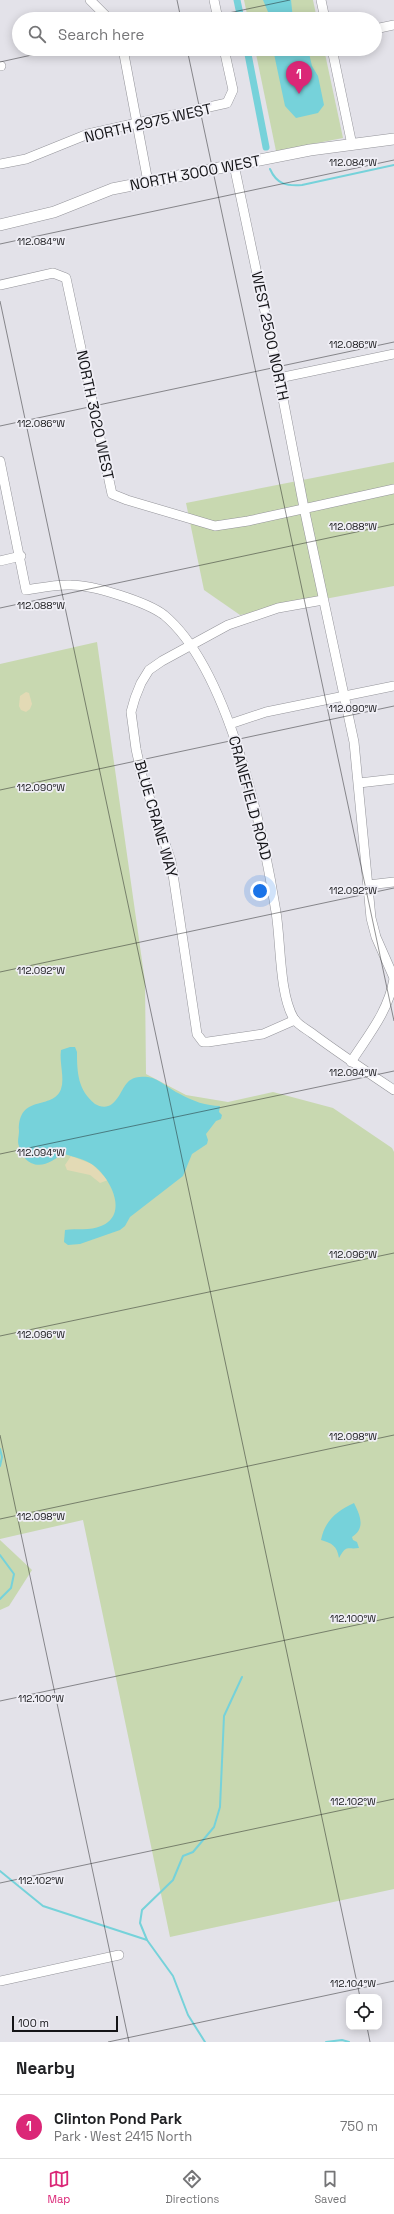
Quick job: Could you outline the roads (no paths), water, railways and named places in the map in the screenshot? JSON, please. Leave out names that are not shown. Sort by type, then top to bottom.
[{"type":"main road","name":"NORTH 3000 WEST","points":[[0,225],[54,212],[112,189],[310,150],[394,139]]},
{"type":"street","points":[[90,0],[102,12]]},
{"type":"street","points":[[214,0],[217,12]]},
{"type":"street","points":[[321,0],[324,12]]},
{"type":"street","points":[[382,28],[394,25]]},
{"type":"street","points":[[124,56],[148,182]]},
{"type":"street","name":"NORTH 2975 WEST","points":[[0,164],[26,158],[88,134],[227,103],[233,90],[226,56]]},
{"type":"street","points":[[333,56],[352,144]]},
{"type":"street","name":"WEST 2500 NORTH","points":[[234,165],[279,378],[323,600],[354,742],[371,918],[376,937],[394,978]]},
{"type":"street","name":"NORTH 3020 WEST","points":[[0,284],[53,273],[66,278],[112,494],[215,526],[231,525],[304,508]]},
{"type":"street","points":[[279,378],[394,354]]},
{"type":"street","points":[[0,461],[20,556],[0,561]]},
{"type":"street","points":[[304,508],[394,489]]},
{"type":"street","name":"CRANEFIELD ROAD","points":[[20,556],[26,590],[71,585],[97,589],[145,604],[163,615],[192,646],[230,724],[261,830],[277,913],[286,996],[295,1020]]},
{"type":"street","name":"BLUE CRANE WAY","points":[[295,1020],[263,1034],[202,1042],[196,1029],[171,861],[142,776],[136,749],[131,712],[140,683],[149,670],[162,661],[228,625],[278,608],[323,600]]},
{"type":"street","points":[[230,724],[266,712],[394,686]]},
{"type":"street","points":[[359,783],[394,779]]},
{"type":"street","points":[[368,885],[394,882]]},
{"type":"street","points":[[351,1062],[384,1010],[390,998],[394,978]]},
{"type":"street","points":[[295,1020],[351,1062],[394,1090]]},
{"type":"street","points":[[0,1981],[119,1956]]},
{"type":"water","points":[[263,0],[291,0],[292,12],[268,12]]},
{"type":"water","points":[[274,56],[310,56],[312,66],[318,76],[324,105],[318,113],[296,118],[285,106]]},
{"type":"water","points":[[75,1047],[77,1052],[78,1074],[82,1087],[89,1099],[97,1105],[104,1107],[112,1104],[129,1081],[133,1078],[148,1077],[157,1080],[185,1097],[205,1104],[220,1106],[219,1112],[222,1115],[221,1119],[216,1121],[206,1134],[208,1140],[207,1144],[192,1154],[183,1176],[130,1217],[125,1226],[120,1230],[80,1244],[68,1245],[64,1242],[65,1230],[97,1228],[110,1221],[114,1214],[116,1205],[111,1187],[106,1178],[93,1165],[75,1157],[64,1154],[48,1163],[36,1165],[31,1163],[24,1158],[21,1153],[18,1140],[20,1119],[24,1112],[30,1107],[51,1100],[57,1096],[61,1089],[61,1050]]},
{"type":"water","points":[[354,1503],[360,1517],[360,1525],[359,1530],[352,1537],[353,1540],[357,1542],[359,1548],[346,1549],[339,1558],[337,1551],[333,1546],[328,1542],[321,1540],[325,1527],[333,1517],[342,1509]]},
{"type":"waterway","points":[[237,0],[240,12]]},
{"type":"waterway","points":[[248,56],[266,147]]},
{"type":"waterway","points":[[270,169],[279,181],[287,185],[302,185],[394,165]]},
{"type":"waterway","points":[[0,1449],[2,1457],[0,1466]]},
{"type":"waterway","points":[[0,1555],[14,1574],[11,1588],[0,1599]]},
{"type":"waterway","points":[[147,1940],[140,1923],[142,1910],[173,1880],[183,1856],[193,1852],[214,1827],[220,1807],[224,1716],[242,1677]]},
{"type":"waterway","points":[[0,1871],[43,1906],[147,1940],[173,1976],[188,2015],[205,2042]]},
{"type":"waterway","points":[[326,2042],[342,2040],[349,2042]]},
{"type":"place","name":"Clinton Pond Park","points":[[299,94]]}]
